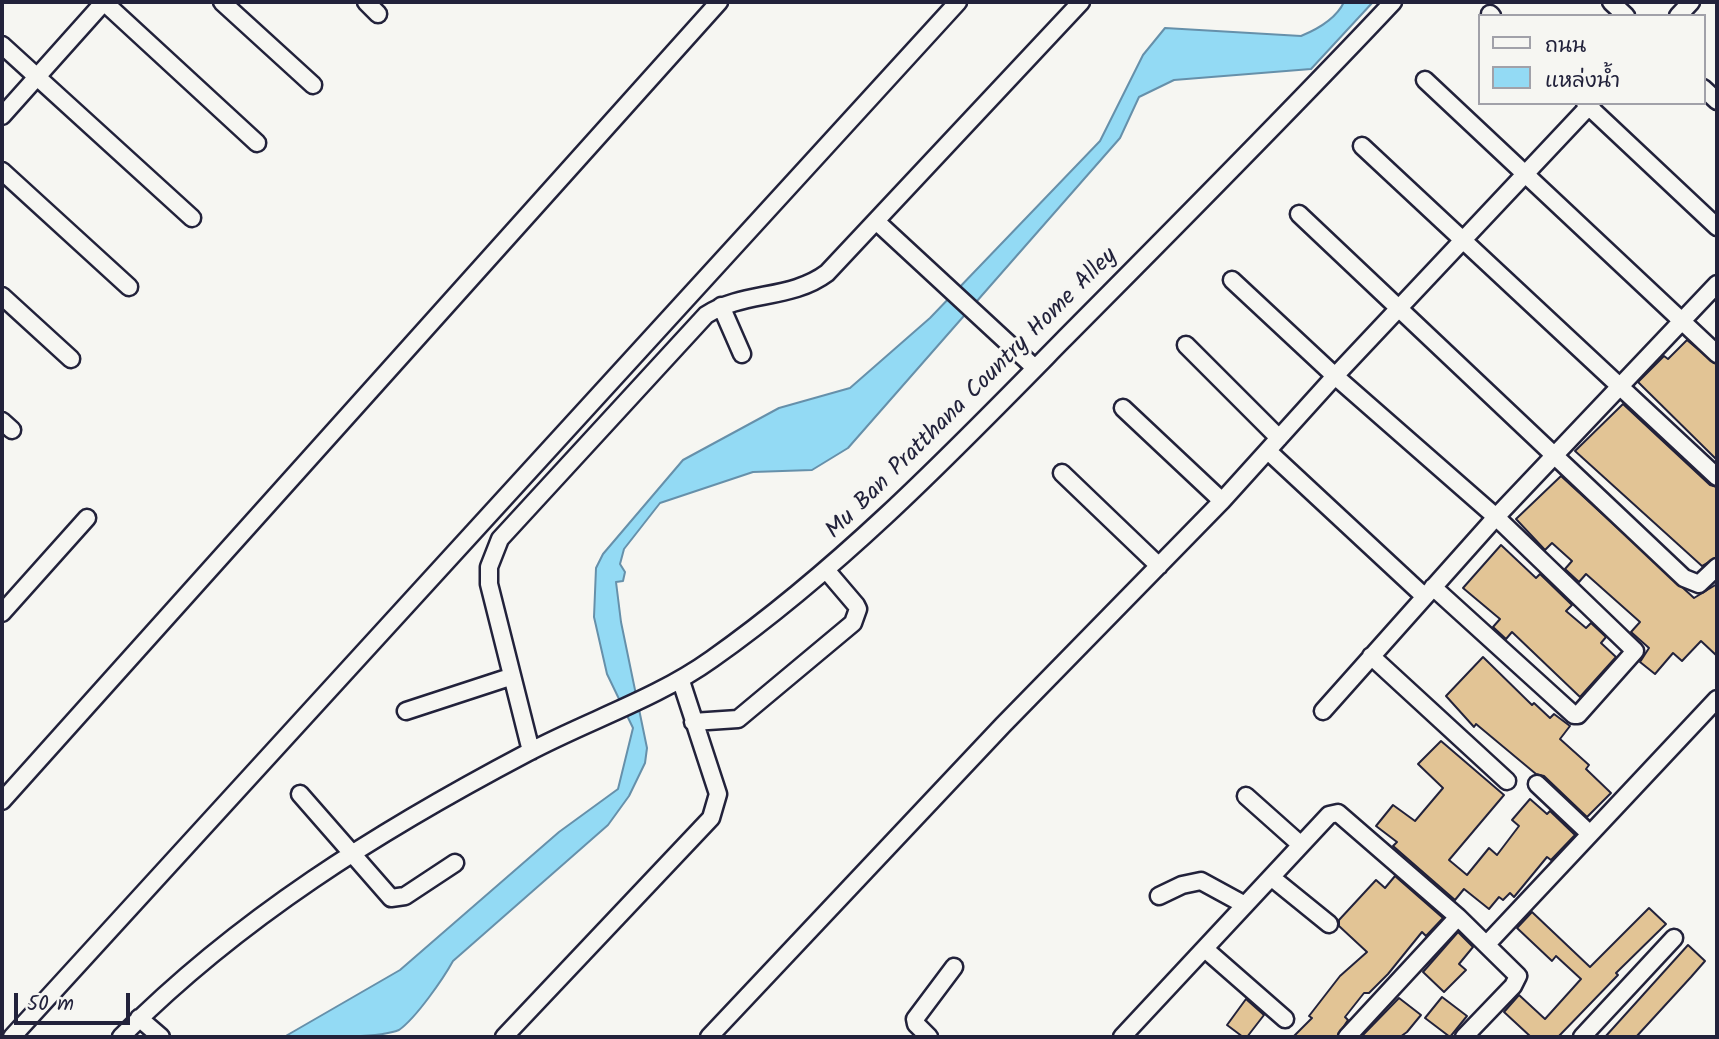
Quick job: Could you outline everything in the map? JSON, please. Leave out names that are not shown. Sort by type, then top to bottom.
[{"type":"street","points":[[2,116],[104,2],[257,143]]},
{"type":"street","points":[[222,2],[313,85]]},
{"type":"street","points":[[366,2],[378,14]]},
{"type":"street","points":[[2,801],[719,2]]},
{"type":"street","points":[[12,1037],[958,2]]},
{"type":"street","points":[[531,751],[510,677],[489,584],[489,567],[500,539],[695,325],[721,306],[799,290],[813,283],[876,221],[1082,2]]},
{"type":"street","name":"Mu Ban Pratthana Country Home Alley","points":[[121,1037],[213,952],[285,897],[352,851],[531,751],[681,681],[827,571],[983,424],[1393,2]]},
{"type":"street","points":[[1611,2],[1624,14]]},
{"type":"street","points":[[2,45],[192,218]]},
{"type":"street","points":[[1425,80],[1717,354]]},
{"type":"street","points":[[709,1037],[1003,725],[1222,501],[1588,105]]},
{"type":"street","points":[[1590,105],[1717,227]]},
{"type":"street","points":[[1362,146],[1717,477]]},
{"type":"street","points":[[2,171],[129,287]]},
{"type":"street","points":[[1299,214],[1693,584],[1699,584],[1717,567]]},
{"type":"street","points":[[876,221],[1035,368]]},
{"type":"street","points":[[1232,280],[1335,376],[1496,517],[1632,646],[1632,656],[1578,715],[1574,715],[1268,451]]},
{"type":"street","points":[[1323,711],[1496,517],[1717,284]]},
{"type":"street","points":[[2,296],[71,359]]},
{"type":"street","points":[[721,306],[742,354]]},
{"type":"street","points":[[1186,345],[1279,438]]},
{"type":"street","points":[[1123,408],[1222,501]]},
{"type":"street","points":[[1062,473],[1159,566]]},
{"type":"street","points":[[2,613],[87,518]]},
{"type":"street","points":[[693,722],[738,719],[853,623],[858,609],[827,571]]},
{"type":"street","points":[[1371,656],[1507,780]]},
{"type":"street","points":[[406,712],[510,677]]},
{"type":"street","points":[[504,1037],[711,818],[718,794],[681,681]]},
{"type":"street","points":[[1487,944],[1717,699]]},
{"type":"street","points":[[1537,784],[1589,833]]},
{"type":"street","points":[[300,794],[391,898],[405,896],[455,863]]},
{"type":"street","points":[[1246,796],[1301,845]]},
{"type":"street","points":[[1122,1037],[1329,815],[1338,813],[1458,917],[1518,976],[1513,986],[1464,1037]]},
{"type":"street","points":[[1271,877],[1329,924]]},
{"type":"street","points":[[1159,897],[1182,885],[1202,881],[1245,905]]},
{"type":"street","points":[[1347,1037],[1458,917]]},
{"type":"street","points":[[1582,1037],[1674,938]]},
{"type":"street","points":[[1205,949],[1285,1019]]},
{"type":"street","points":[[929,1037],[916,1024],[915,1019],[954,967]]},
{"type":"street","points":[[139,1018],[161,1037]]},
{"type":"water","points":[[1344,2],[1373,2],[1311,69],[1174,80],[1139,97],[1120,138],[848,448],[812,470],[753,472],[660,503],[624,549],[620,564],[625,572],[623,581],[616,582],[621,622],[647,748],[645,763],[629,796],[608,825],[453,961],[421,1008],[399,1030],[360,1036],[284,1037],[400,970],[559,832],[618,789],[633,728],[607,674],[594,617],[596,568],[603,554],[683,460],[779,408],[850,388],[930,318],[1100,141],[1143,55],[1165,28],[1301,36],[1326,23]]},
{"type":"building","points":[[1687,340],[1717,365],[1717,460],[1638,382],[1664,356],[1668,359]]},
{"type":"building","points":[[1623,404],[1710,485],[1717,487],[1717,557],[1702,566],[1575,451]]},
{"type":"building","points":[[1561,476],[1694,598],[1717,584],[1717,656],[1701,641],[1682,661],[1673,653],[1655,674],[1640,662],[1649,648],[1631,632],[1640,622],[1586,574],[1579,582],[1565,569],[1572,561],[1552,543],[1545,550],[1516,519]]},
{"type":"building","points":[[1501,545],[1536,578],[1540,574],[1572,605],[1566,611],[1586,628],[1591,623],[1606,637],[1601,643],[1616,657],[1580,697],[1512,632],[1506,639],[1493,627],[1500,619],[1463,588]]},
{"type":"building","points":[[1483,657],[1532,705],[1534,703],[1550,718],[1554,714],[1570,726],[1560,739],[1589,765],[1586,769],[1611,793],[1587,817],[1544,776],[1536,774],[1476,724],[1474,727],[1446,696]]},
{"type":"building","points":[[1441,741],[1504,795],[1449,860],[1467,875],[1489,848],[1497,855],[1519,826],[1512,820],[1530,799],[1547,814],[1550,811],[1575,835],[1551,860],[1547,857],[1514,897],[1510,893],[1503,900],[1499,897],[1489,909],[1464,889],[1455,900],[1393,846],[1397,842],[1376,826],[1393,805],[1415,821],[1443,788],[1418,764]]},
{"type":"building","points":[[1395,876],[1443,918],[1426,936],[1422,932],[1388,974],[1369,993],[1364,993],[1345,1017],[1348,1020],[1337,1037],[1293,1037],[1312,1018],[1309,1016],[1340,976],[1367,952],[1339,926],[1339,920],[1376,880],[1385,888]]},
{"type":"building","points":[[1649,908],[1666,924],[1616,973],[1618,975],[1558,1037],[1531,1037],[1504,1012],[1519,995],[1545,1019],[1581,979],[1556,956],[1552,961],[1517,928],[1532,912],[1590,967]]},
{"type":"building","points":[[1458,932],[1473,947],[1459,964],[1466,970],[1444,992],[1423,972]]},
{"type":"building","points":[[1688,945],[1705,961],[1691,977],[1636,1037],[1605,1037]]},
{"type":"building","points":[[1442,997],[1467,1016],[1450,1037],[1425,1018]]},
{"type":"building","points":[[1399,998],[1421,1015],[1407,1032],[1400,1037],[1361,1037]]},
{"type":"building","points":[[1246,999],[1264,1015],[1247,1037],[1243,1037],[1227,1025]]}]
